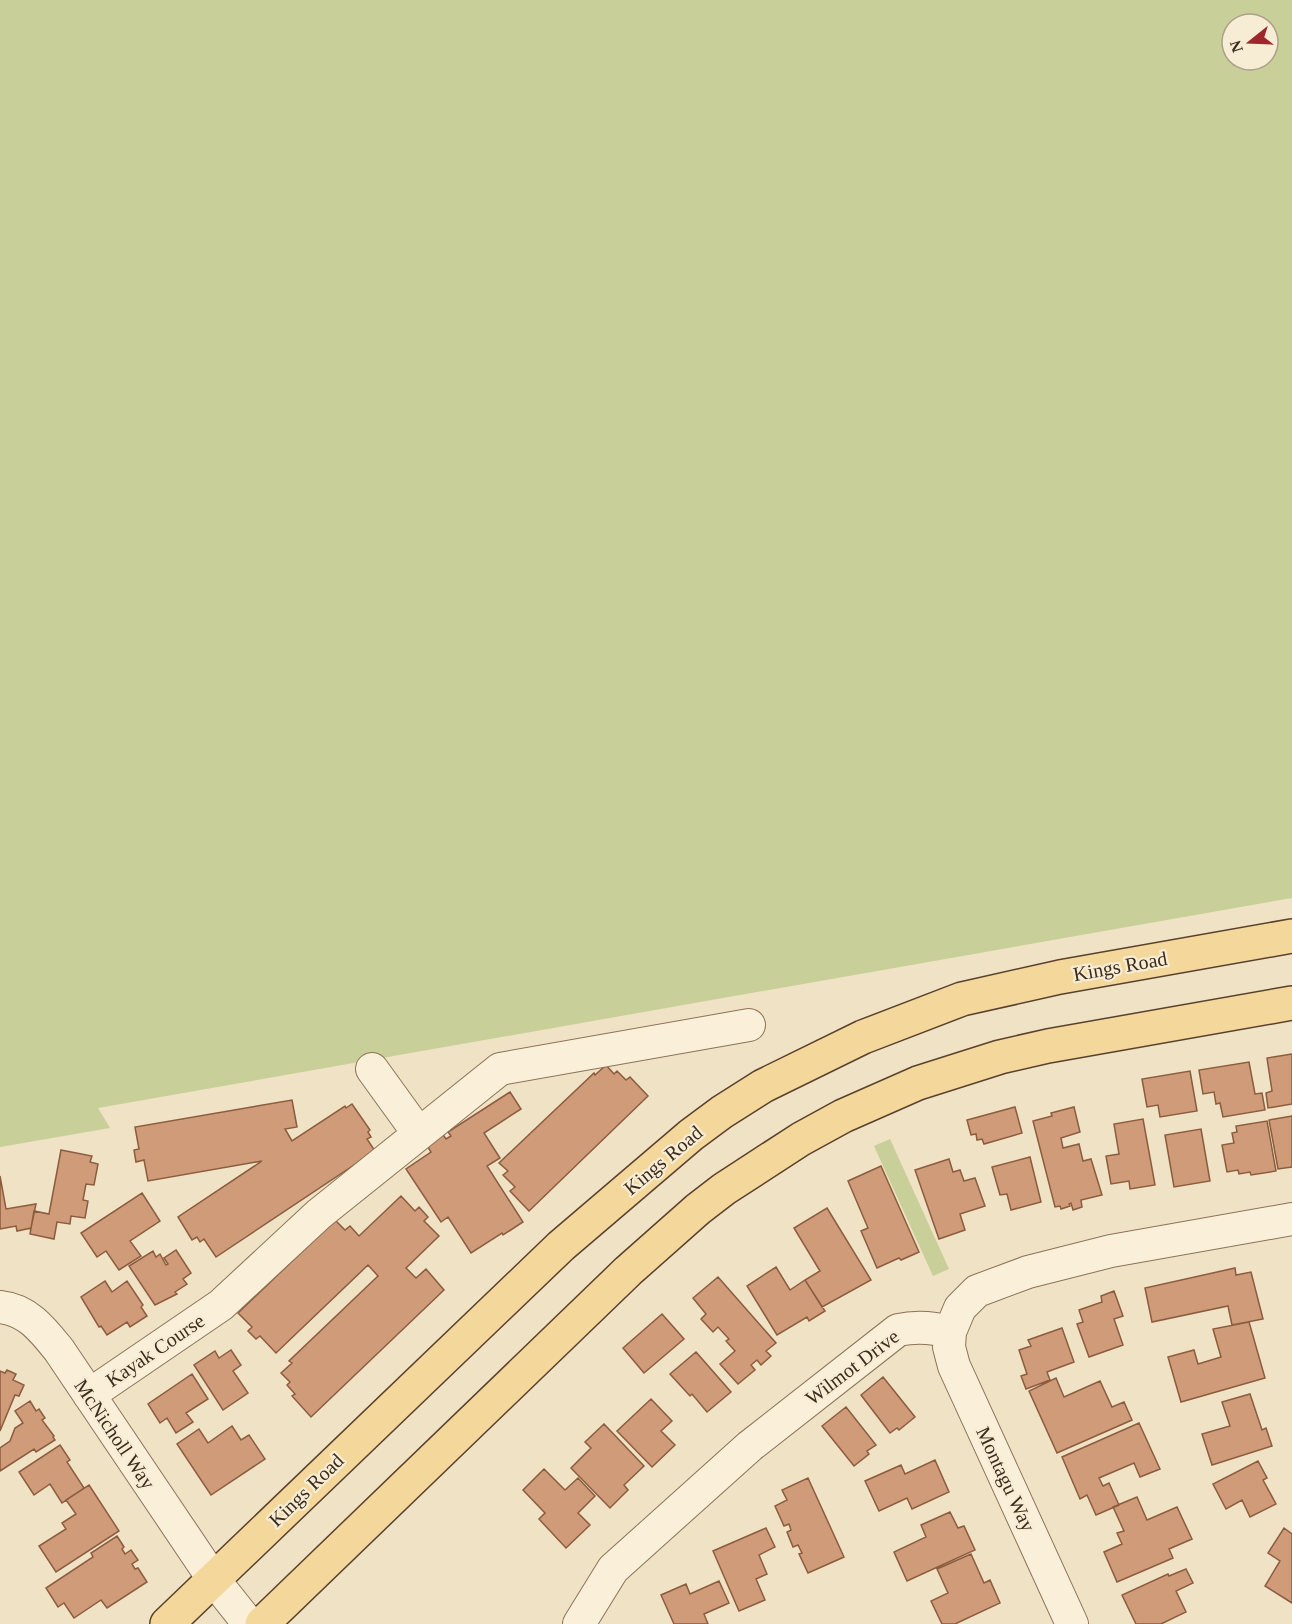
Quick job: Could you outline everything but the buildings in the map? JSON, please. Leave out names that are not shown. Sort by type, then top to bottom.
[{"type":"main road","name":"Kings Road","points":[[168,1624],[561,1246],[691,1136],[722,1112],[763,1086],[863,1037],[962,999],[1050,979],[1292,936]]},
{"type":"main road","points":[[262,1624],[628,1271],[724,1189],[801,1139],[843,1116],[918,1083],[1000,1057],[1048,1046],[1292,1003]]},
{"type":"street","name":"Kayak Course","points":[[89,1395],[221,1305],[319,1214],[500,1069],[749,1025]]},
{"type":"street","points":[[372,1069],[419,1134]]},
{"type":"street","points":[[950,1332],[960,1308],[977,1291],[1028,1272],[1110,1251],[1292,1219]]},
{"type":"street","name":"McNicholl Way","points":[[0,1307],[7,1307],[26,1315],[40,1326],[60,1350],[214,1580],[249,1624]]},
{"type":"street","name":"Wilmot Drive","points":[[579,1624],[612,1569],[750,1446],[898,1330],[911,1327],[931,1327],[950,1332]]},
{"type":"street","name":"Montagu Way","points":[[950,1332],[949,1347],[954,1366],[1072,1624]]},
{"type":"green space","points":[[0,0],[1292,0],[1292,898],[98,1108],[110,1128],[0,1147]]},
{"type":"green space","points":[[890,1139],[949,1269],[933,1276],[874,1146]]}]
